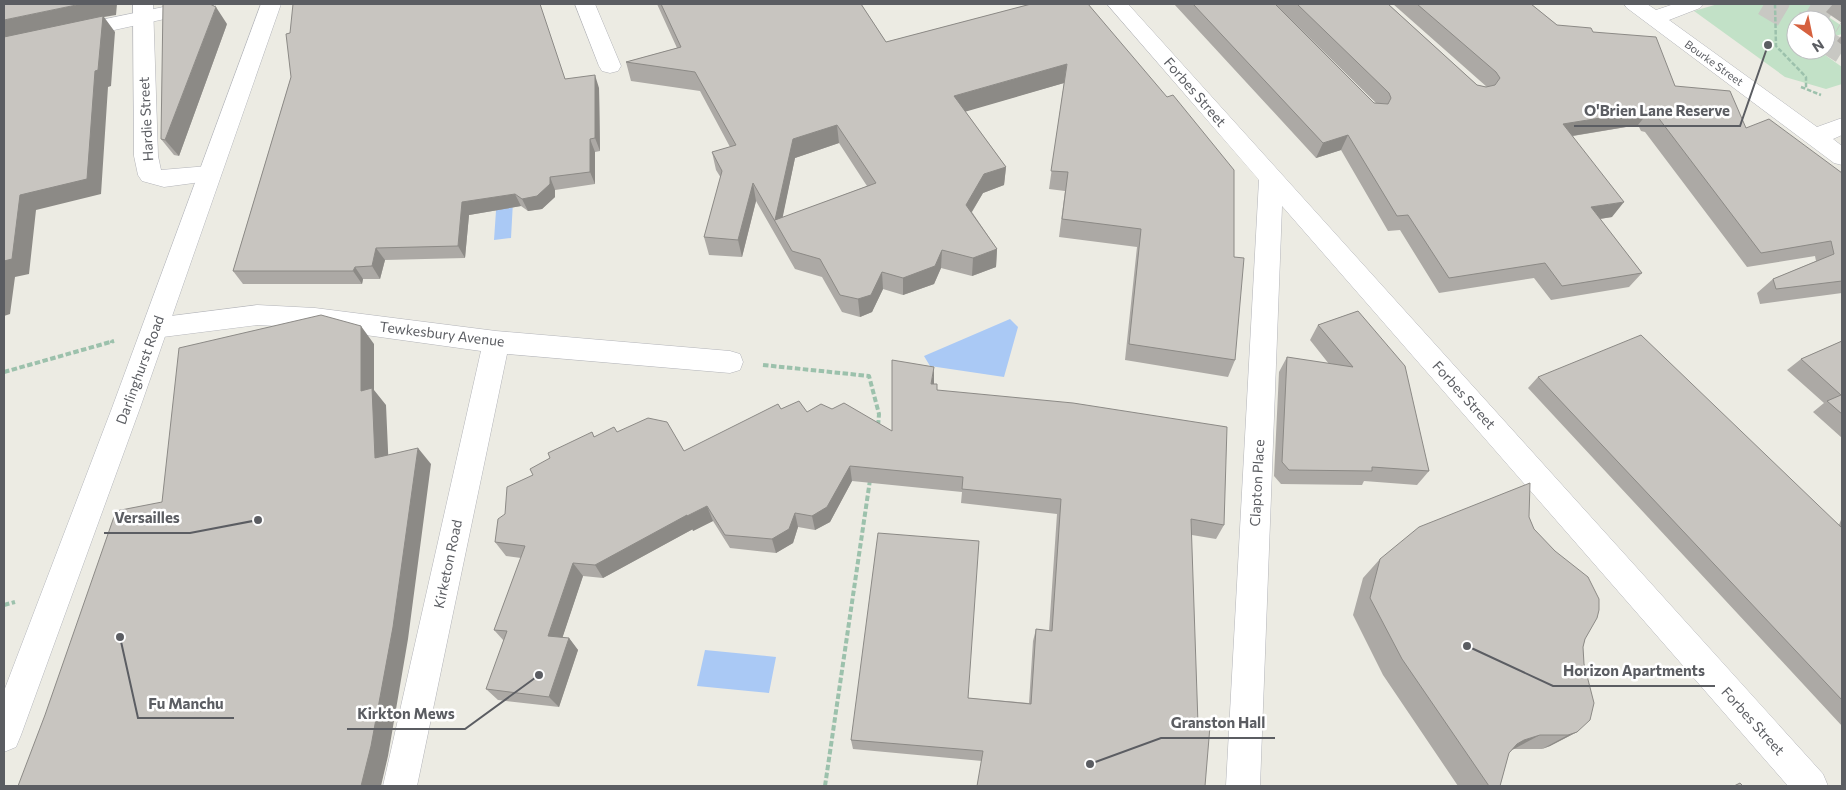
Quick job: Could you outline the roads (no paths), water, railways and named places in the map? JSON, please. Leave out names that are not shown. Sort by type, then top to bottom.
[{"type":"street","points":[[4,47],[144,11],[206,4]]},
{"type":"street","name":"Darlinghurst Road","points":[[4,734],[155,328],[208,174],[270,4]]},
{"type":"street","points":[[585,4],[610,66]]},
{"type":"street","name":"Forbes Street","points":[[1118,4],[1271,180],[1811,786]]},
{"type":"street","name":"Bourke Street","points":[[1634,4],[1842,158]]},
{"type":"street","points":[[1653,18],[1693,4]]},
{"type":"street","name":"Hardie Street","points":[[144,11],[146,156],[150,175],[164,179],[208,174]]},
{"type":"street","points":[[1815,137],[1842,126]]},
{"type":"street","name":"Clapton Place","points":[[1243,786],[1271,180]]},
{"type":"street","name":"Tewkesbury Avenue","points":[[155,328],[257,315],[315,318],[496,342],[730,362]]},
{"type":"street","name":"Kirketon Road","points":[[400,786],[496,342]]},
{"type":"water","points":[[515,165],[511,238],[494,240],[499,167]]},
{"type":"water","points":[[1010,319],[1018,327],[1004,377],[930,366],[924,356]]},
{"type":"water","points":[[705,650],[776,657],[769,693],[697,686]]},
{"type":"tunnel","points":[[1764,4],[1786,17]]},
{"type":"tunnel","points":[[1811,4],[1842,22]]},
{"type":"tunnel","points":[[1836,48],[1842,52]]},
{"type":"place","name":"O'Brien Lane Reserve","points":[[1768,45]]},
{"type":"place","name":"Versailles","points":[[258,520]]},
{"type":"place","name":"Fu Manchu","points":[[120,637]]},
{"type":"place","name":"Horizon Apartments","points":[[1467,646]]},
{"type":"place","name":"Kirkton Mews","points":[[539,675]]},
{"type":"place","name":"Granston Hall","points":[[1090,764]]}]
